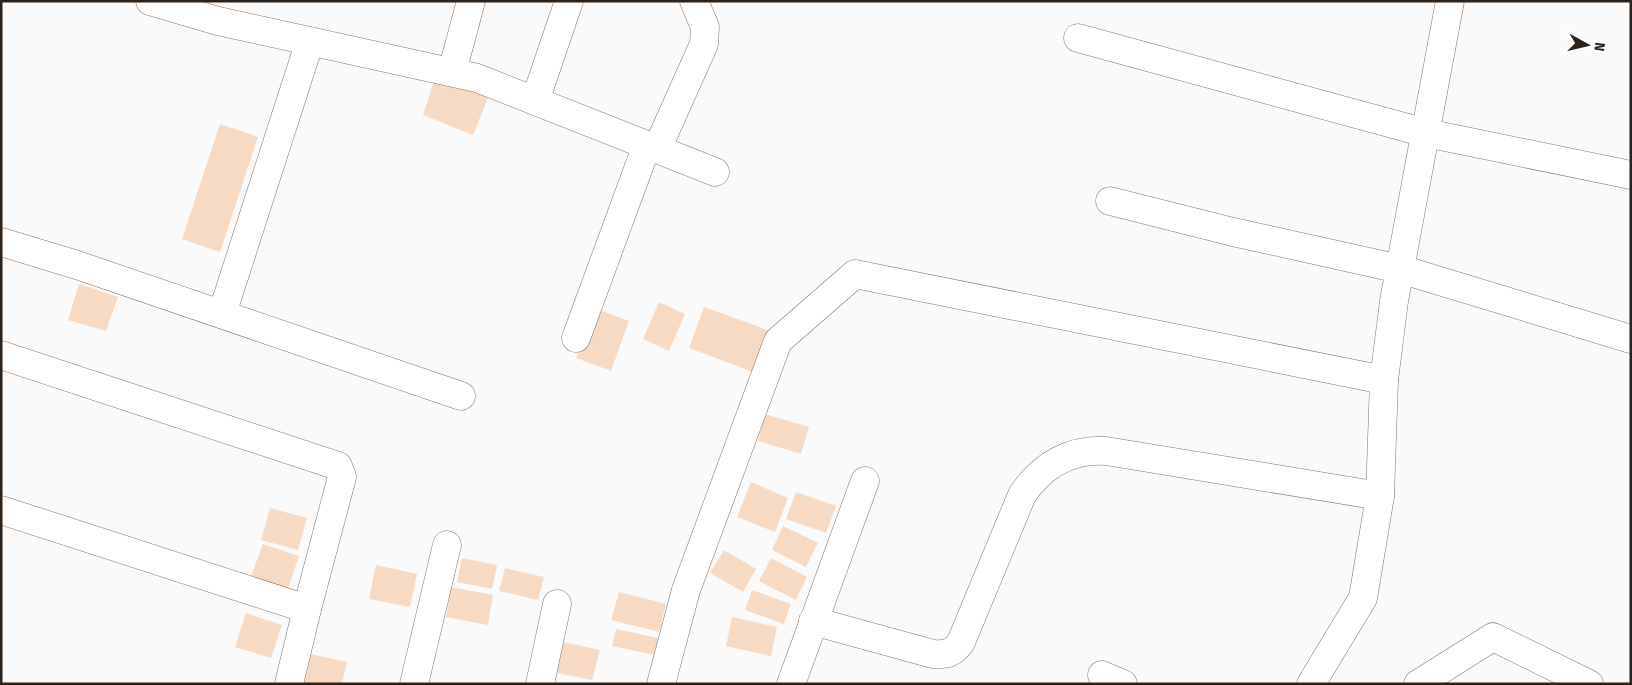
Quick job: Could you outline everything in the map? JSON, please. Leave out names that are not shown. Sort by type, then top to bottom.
[{"type":"street","points":[[150,1],[221,11],[310,41],[477,78],[716,172]]},
{"type":"street","points":[[452,72],[471,1]]},
{"type":"street","points":[[536,101],[569,1]]},
{"type":"street","points":[[576,338],[652,147],[704,44],[705,26],[694,1]]},
{"type":"street","points":[[1311,684],[1363,598],[1380,496],[1384,380],[1400,269],[1450,1]]},
{"type":"street","points":[[1078,38],[1426,133],[1631,176]]},
{"type":"street","points":[[222,314],[310,41]]},
{"type":"street","points":[[1110,201],[1233,232],[1400,269],[1631,339]]},
{"type":"street","points":[[1,242],[77,265],[461,396]]},
{"type":"street","points":[[661,684],[686,590],[778,341],[855,274],[1384,380]]},
{"type":"street","points":[[1,355],[338,466],[341,471],[341,482],[289,684]]},
{"type":"street","points":[[813,621],[934,654],[945,655],[955,651],[961,642],[1022,495],[1033,479],[1053,462],[1073,454],[1091,450],[1380,496]]},
{"type":"street","points":[[791,684],[865,481]]},
{"type":"street","points":[[1,510],[307,609]]},
{"type":"street","points":[[414,684],[447,545]]},
{"type":"street","points":[[540,684],[557,604]]},
{"type":"street","points":[[1418,684],[1493,637],[1588,684]]},
{"type":"building","points":[[436,75],[489,95],[473,135],[423,115]]},
{"type":"building","points":[[220,124],[258,137],[220,252],[182,239]]},
{"type":"building","points":[[79,284],[118,297],[106,331],[68,320]]},
{"type":"building","points":[[659,302],[685,314],[669,351],[643,339]]},
{"type":"building","points":[[704,307],[768,330],[753,372],[689,348]]},
{"type":"building","points":[[594,308],[629,321],[611,371],[576,358]]},
{"type":"building","points":[[765,414],[809,427],[801,454],[758,441]]},
{"type":"building","points":[[751,482],[788,498],[775,532],[737,517]]},
{"type":"building","points":[[796,492],[836,506],[826,533],[786,519]]},
{"type":"building","points":[[270,508],[307,518],[298,550],[261,540]]},
{"type":"building","points":[[783,526],[818,543],[806,567],[772,550]]},
{"type":"building","points":[[263,544],[299,556],[288,589],[251,576]]},
{"type":"building","points":[[724,550],[756,569],[743,592],[710,573]]},
{"type":"building","points":[[462,558],[497,565],[492,589],[457,582]]},
{"type":"building","points":[[771,558],[807,577],[796,600],[759,581]]},
{"type":"building","points":[[376,565],[417,574],[410,607],[369,599]]},
{"type":"building","points":[[505,568],[544,577],[538,600],[499,591]]},
{"type":"building","points":[[451,587],[493,595],[488,625],[446,617]]},
{"type":"building","points":[[752,590],[791,604],[784,624],[745,610]]},
{"type":"building","points":[[619,592],[666,604],[659,632],[611,620]]},
{"type":"building","points":[[246,613],[282,625],[271,658],[235,647]]},
{"type":"building","points":[[732,617],[777,627],[771,656],[726,646]]},
{"type":"building","points":[[616,629],[658,638],[655,655],[612,646]]},
{"type":"building","points":[[555,640],[600,650],[592,680],[547,671]]},
{"type":"building","points":[[311,654],[347,662],[342,684],[304,684]]}]
